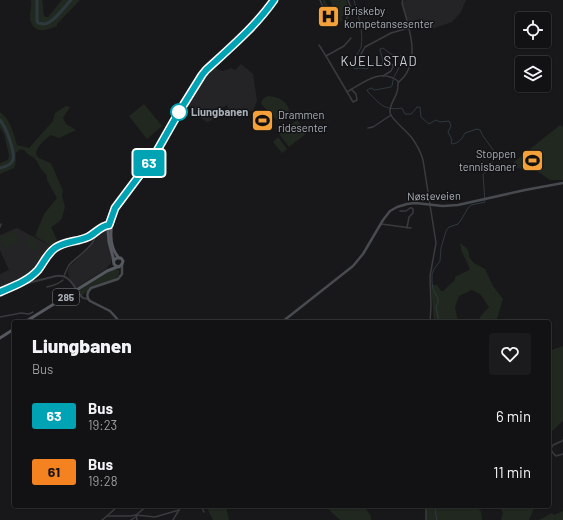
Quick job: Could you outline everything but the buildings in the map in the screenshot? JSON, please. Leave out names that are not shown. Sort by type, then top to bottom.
[{"type":"main road","points":[[120,277],[121,271],[114,262],[109,242],[110,227],[118,204],[154,156],[203,73],[239,40],[274,0]]},
{"type":"main road","name":"Nøsteveien","points":[[285,320],[353,266],[363,254],[380,223],[390,211],[400,206],[415,203],[453,206],[563,183]]},
{"type":"main road","points":[[110,227],[112,244],[116,254],[122,260],[122,272],[120,277],[115,280],[91,288],[88,291],[88,297],[92,302],[110,311],[118,320]]},
{"type":"main road","name":"285","points":[[107,271],[117,258],[119,258]]},
{"type":"main road","name":"285","points":[[28,320],[107,271],[122,264]]},
{"type":"main road","points":[[0,338],[12,330]]},
{"type":"street","points":[[320,0],[326,14]]},
{"type":"street","points":[[346,20],[347,15],[351,11],[348,0]]},
{"type":"street","points":[[402,0],[409,28],[412,55],[407,74],[398,84],[397,93],[391,108],[391,115],[393,119],[412,137],[423,160],[436,243],[430,276],[430,320]]},
{"type":"street","points":[[361,54],[365,47],[388,34],[409,28]]},
{"type":"street","points":[[326,56],[344,46],[351,38]]},
{"type":"street","points":[[319,45],[352,102],[354,102],[357,100],[352,89]]},
{"type":"street","points":[[383,76],[391,71],[393,67],[393,65],[386,61]]},
{"type":"street","points":[[347,92],[369,78],[383,76],[391,77],[399,82]]},
{"type":"street","points":[[368,128],[373,127],[391,115]]},
{"type":"street","points":[[400,211],[406,211],[410,208],[413,209],[412,214],[409,217],[407,228]]},
{"type":"street","points":[[380,223],[411,228]]},
{"type":"street","points":[[0,292],[14,286],[34,274],[49,253],[57,246],[67,242],[87,238],[104,226],[110,227]]},
{"type":"street","points":[[64,276],[69,266],[90,245],[96,236],[96,232]]},
{"type":"street","points":[[14,286],[64,276],[68,278],[81,296],[88,297]]},
{"type":"street","points":[[47,287],[57,284],[63,280]]},
{"type":"street","points":[[0,317],[21,313],[29,314],[33,312]]},
{"type":"street","points":[[563,440],[553,445],[551,449],[556,456],[563,454]]},
{"type":"street","points":[[102,520],[116,508]]},
{"type":"street","points":[[131,520],[146,508]]},
{"type":"street","points":[[202,508],[204,512]]},
{"type":"street","points":[[426,508],[426,520]]},
{"type":"street","points":[[107,516],[157,516],[179,510]]},
{"type":"street","points":[[173,520],[179,510]]},
{"type":"street","points":[[136,516],[137,520]]},
{"type":"shaded area","points":[[31,0],[42,0],[44,15],[45,17],[48,17],[62,0],[80,0],[57,24],[57,26],[38,30],[33,26],[31,21]]},
{"type":"shaded area","points":[[322,0],[325,0],[331,13],[328,15]]},
{"type":"shaded area","points":[[330,0],[346,0],[349,8],[347,14],[341,17],[343,19],[342,21],[336,23],[334,26],[331,20],[338,15],[337,12],[335,12]]},
{"type":"shaded area","points":[[407,0],[466,0],[461,12],[452,22],[431,29],[423,29],[420,19],[408,22],[402,4]]},
{"type":"shaded area","points":[[241,64],[253,74],[257,101],[253,111],[231,115],[227,105],[219,109],[219,118],[207,122],[196,114],[187,103],[208,69],[211,67],[223,71],[231,68],[235,70]]},
{"type":"shaded area","points":[[268,96],[277,98],[287,105],[289,115],[287,118],[284,120],[277,120],[264,107],[261,102]]},
{"type":"shaded area","name":"Liungbanen","points":[[144,104],[162,126],[147,139],[129,116]]},
{"type":"shaded area","points":[[66,106],[70,107],[63,118],[66,124],[76,130],[59,138],[51,135],[40,145],[36,152],[39,158],[51,163],[63,191],[62,196],[65,207],[62,218],[51,227],[57,240],[51,246],[35,236],[44,214],[57,198],[47,180],[47,176],[37,161],[24,150],[20,149],[16,153],[14,168],[0,174],[0,163],[8,160],[9,155],[4,134],[0,127],[0,112],[9,123],[17,145],[29,148],[53,121],[55,113]]},
{"type":"shaded area","points":[[297,120],[307,133],[289,147],[279,134]]},
{"type":"shaded area","points":[[560,125],[563,127],[563,180],[550,180],[537,171],[527,171],[516,168],[514,162]]},
{"type":"shaded area","points":[[278,137],[287,149],[282,153],[273,142]]},
{"type":"shaded area","points":[[17,228],[51,246],[30,273],[15,283],[1,289],[0,274],[9,270],[0,250],[0,235]]},
{"type":"shaded area","points":[[100,229],[107,229],[108,231],[112,258],[111,263],[106,269],[76,288],[69,277],[69,268],[87,250],[97,238]]},
{"type":"shaded area","points":[[15,231],[19,241],[4,248],[0,237]]},
{"type":"shaded area","points":[[33,236],[38,249],[31,251],[26,239]]},
{"type":"shaded area","points":[[460,243],[468,250],[469,257],[474,263],[485,269],[493,286],[503,299],[497,320],[480,320],[480,317],[489,307],[480,294],[472,290],[459,296],[455,307],[458,320],[434,320],[431,285],[437,285],[441,291],[443,291],[455,280],[455,277],[470,269],[461,250]]},
{"type":"shaded area","points":[[114,269],[119,270],[119,274],[113,280],[89,288],[83,295],[81,295],[78,291],[109,271]]},
{"type":"shaded area","points":[[563,346],[563,421],[551,432],[551,350]]},
{"type":"shaded area","points":[[207,508],[226,508],[229,520],[213,520]]},
{"type":"shaded area","points":[[327,508],[365,508],[371,516],[371,520],[340,520]]},
{"type":"shaded area","points":[[426,508],[478,508],[481,512],[482,520],[427,520]]},
{"type":"shaded area","points":[[500,508],[534,508],[529,520],[501,520],[503,513]]},
{"type":"shaded area","points":[[563,511],[563,520],[539,520],[552,513],[554,515]]},
{"type":"waterway","points":[[37,0],[37,20],[38,23],[44,24],[55,18],[71,0]]},
{"type":"waterway","points":[[354,0],[360,24],[362,41],[360,50],[353,61],[353,67],[355,69],[367,69],[372,64],[383,64],[380,50],[383,48],[391,54],[405,57],[406,59],[402,62],[394,77]]},
{"type":"waterway","points":[[393,80],[391,87],[375,90],[371,88],[367,90],[383,106],[396,109],[402,108],[405,114],[411,114],[417,107],[420,107],[421,117],[429,124],[436,120],[440,122],[449,121],[451,126],[448,132],[452,140],[452,144],[457,143],[465,133],[477,129],[480,130],[494,151],[493,161],[483,175],[485,202],[471,205],[458,224],[449,227],[446,231],[441,248],[440,261],[432,274],[433,289],[438,299],[436,307],[439,320]]},
{"type":"waterway","points":[[0,120],[10,139],[13,151],[13,160],[11,163],[0,168]]},
{"type":"waterway","points":[[434,508],[437,520]]},
{"type":"bus line","name":"63","points":[[0,292],[14,286],[34,274],[49,253],[57,246],[67,242],[87,238],[103,226],[109,225],[115,208],[148,166],[202,75],[239,40],[274,0]]},
{"type":"place","name":"Briskeby kompetansesenter","points":[[329,17]]},
{"type":"place","name":"Liungbanen","points":[[179,112]]},
{"type":"place","name":"Drammen ridesenter","points":[[263,121]]},
{"type":"place","name":"Stoppen tennisbaner","points":[[532,160]]},
{"type":"district","name":"KJELLSTAD","points":[[379,61]]}]
